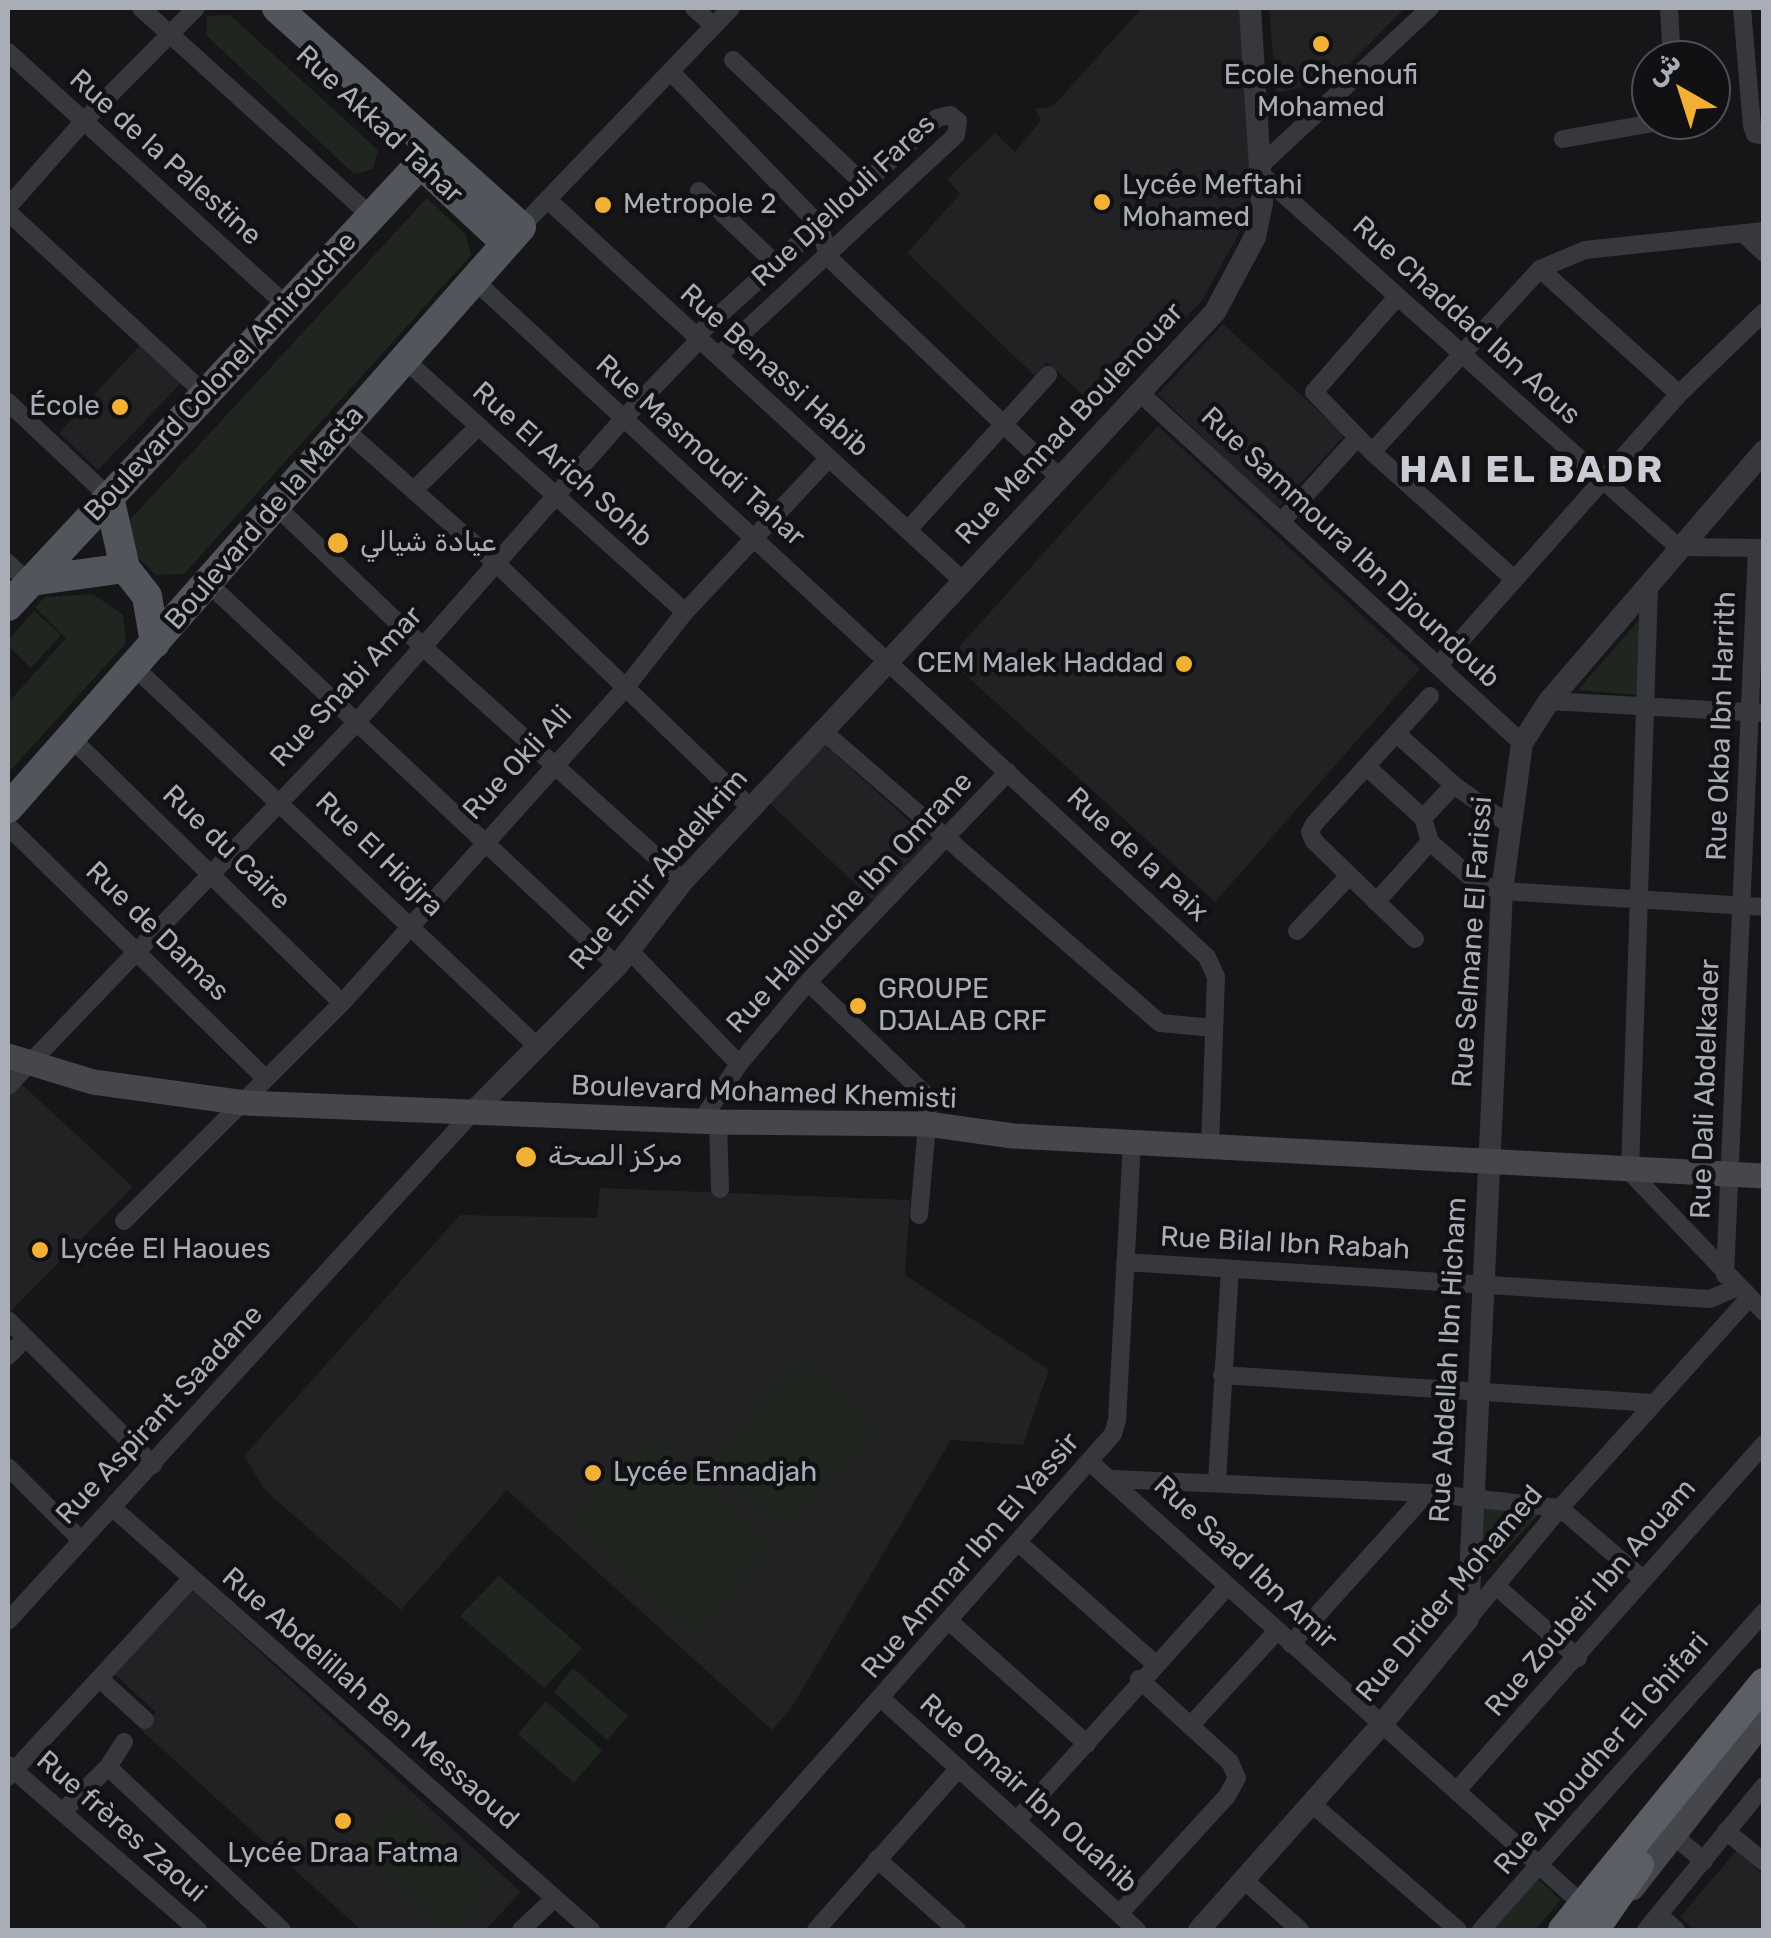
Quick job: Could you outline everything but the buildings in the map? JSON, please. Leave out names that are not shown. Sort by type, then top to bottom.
[{"type":"highway","points":[[1596,1913],[1764,1683]]},
{"type":"highway","points":[[1564,1930],[1596,1913],[1764,1704]]},
{"type":"main road","name":"Rue Akkad Tahar","points":[[251,8],[514,235]]},
{"type":"main road","name":"Rue Akkad Tahar","points":[[277,8],[427,156]]},
{"type":"main road","name":"Boulevard Colonel Amirouche","points":[[8,606],[22,576],[109,497],[427,156]]},
{"type":"main road","name":"Boulevard de la Macta","points":[[8,808],[514,235]]},
{"type":"main road","points":[[109,497],[124,568],[147,596],[155,643]]},
{"type":"main road","points":[[22,576],[124,568]]},
{"type":"main road","points":[[147,596],[200,594]]},
{"type":"main road","name":"Boulevard Mohamed Khemisti","points":[[18,1060],[93,1082],[245,1103],[709,1122],[927,1124],[1012,1136],[1630,1172],[1764,1176]]},
{"type":"main road","points":[[1596,1913],[1618,1853],[1764,1670]]},
{"type":"main road","points":[[1596,1913],[1674,1836],[1764,1720]]},
{"type":"street","points":[[141,8],[371,216]]},
{"type":"street","points":[[196,8],[83,122],[8,209],[204,393]]},
{"type":"street","points":[[694,8],[714,26]]},
{"type":"street","points":[[514,235],[731,8]]},
{"type":"street","name":"Rue Mennad Boulenouar","points":[[887,665],[1215,312],[1236,281],[1255,237],[1262,203],[1250,8]]},
{"type":"street","points":[[1262,169],[1430,8]]},
{"type":"street","points":[[1669,8],[1671,40]]},
{"type":"street","points":[[1742,8],[1752,126],[1755,134],[1764,136]]},
{"type":"street","name":"Rue de la Palestine","points":[[8,52],[285,304]]},
{"type":"street","points":[[733,60],[864,184]]},
{"type":"street","points":[[670,72],[820,226],[828,257],[1060,479]]},
{"type":"street","name":"Rue Snabi Amar","points":[[8,1086],[18,1060],[136,949],[355,724],[697,339],[937,118],[950,114],[961,125]]},
{"type":"street","name":"Rue Djellouli Fares","points":[[718,356],[828,257],[956,135],[961,125]]},
{"type":"street","points":[[1563,140],[1631,127]]},
{"type":"street","name":"Rue Chaddad Ibn Aous","points":[[1262,169],[1397,297],[1678,547]]},
{"type":"street","points":[[698,191],[776,264]]},
{"type":"street","name":"Rue Benassi Habib","points":[[548,200],[963,581]]},
{"type":"street","points":[[1372,452],[1540,270],[1585,250],[1764,231]]},
{"type":"street","points":[[1743,234],[1764,253]]},
{"type":"street","points":[[1540,270],[1678,394]]},
{"type":"street","name":"Rue Masmoudi Tahar","points":[[473,279],[887,665]]},
{"type":"street","points":[[1397,297],[1316,386],[1316,396],[1372,452],[1514,578]]},
{"type":"street","points":[[1438,666],[1678,394],[1764,312]]},
{"type":"street","name":"Rue El Arich Sohb","points":[[403,358],[686,612]]},
{"type":"street","points":[[908,530],[1048,375]]},
{"type":"street","name":"Rue Sammoura Ibn Djoundoub","points":[[1140,393],[1522,743]]},
{"type":"street","points":[[8,402],[109,497]]},
{"type":"street","points":[[414,490],[478,427]]},
{"type":"street","points":[[344,429],[498,565],[751,808]]},
{"type":"street","points":[[1281,522],[1357,438]]},
{"type":"street","name":"Rue Selmane El Farissi","points":[[1488,1164],[1502,891],[1522,743],[1549,701],[1764,451]]},
{"type":"street","name":"Rue Okli Ali","points":[[124,1220],[342,1003],[484,840],[626,687],[686,612],[829,458]]},
{"type":"street","points":[[276,506],[422,646],[683,881]]},
{"type":"street","points":[[1678,547],[1760,548]]},
{"type":"street","name":"Rue Okba Ibn Harrith","points":[[1742,906],[1757,712],[1760,548]]},
{"type":"street","points":[[1649,587],[1630,1172],[1764,1312]]},
{"type":"street","points":[[200,594],[355,724],[739,1064]]},
{"type":"street","name":"Rue Emir Abdelkrim","points":[[472,1113],[623,958],[683,881],[887,665]]},
{"type":"street","name":"Rue de la Paix","points":[[887,665],[1206,957],[1216,977],[1210,1147]]},
{"type":"street","name":"Rue El Hidjra","points":[[134,666],[280,799],[539,1048]]},
{"type":"street","points":[[1415,939],[1310,832],[1430,696]]},
{"type":"street","points":[[1549,701],[1757,712]]},
{"type":"street","points":[[824,732],[949,836],[1160,1023],[1214,1028]]},
{"type":"street","points":[[1397,734],[1454,785],[1511,826]]},
{"type":"street","name":"Rue du Caire","points":[[69,736],[213,872],[342,1003]]},
{"type":"street","points":[[1367,767],[1423,818],[1430,842],[1476,882],[1502,891],[1764,908]]},
{"type":"street","name":"Rue Hallouche Ibn Omrane","points":[[709,1122],[739,1064],[808,982],[1008,772]]},
{"type":"street","points":[[1423,818],[1454,785]]},
{"type":"street","name":"Rue de Damas","points":[[8,826],[266,1079]]},
{"type":"street","points":[[1376,902],[1430,842]]},
{"type":"street","points":[[1298,930],[1349,876]]},
{"type":"street","name":"Rue Dali Abdelkader","points":[[1737,1287],[1731,1174],[1742,906]]},
{"type":"street","points":[[808,982],[920,1087],[927,1104],[927,1124],[919,1215]]},
{"type":"street","name":"Rue Aspirant Saadane","points":[[9,1616],[114,1508],[472,1113]]},
{"type":"street","points":[[709,1122],[720,1189]]},
{"type":"street","name":"Rue Ammar Ibn El Yassir","points":[[674,1930],[1092,1463],[1117,1420],[1132,1143]]},
{"type":"street","name":"Rue Abdellah Ibn Hicham","points":[[1468,1619],[1488,1164]]},
{"type":"street","name":"Rue Bilal Ibn Rabah","points":[[1125,1262],[1710,1299],[1737,1287]]},
{"type":"street","points":[[1217,1480],[1230,1269]]},
{"type":"street","name":"Rue Drider Mohamed","points":[[1199,1930],[1383,1723],[1560,1508],[1654,1403],[1737,1287]]},
{"type":"street","points":[[8,1320],[153,1465]]},
{"type":"street","points":[[8,1356],[26,1338]]},
{"type":"street","points":[[1222,1375],[1654,1403]]},
{"type":"street","name":"Rue Zoubeir Ibn Aouam","points":[[1459,1788],[1764,1444]]},
{"type":"street","name":"Rue Saad Ibn Amir","points":[[1092,1463],[1596,1913]]},
{"type":"street","points":[[8,1468],[81,1540]]},
{"type":"street","points":[[1114,1479],[1217,1480],[1427,1493],[1560,1508],[1643,1579]]},
{"type":"street","points":[[1192,1725],[1427,1493]]},
{"type":"street","name":"Rue Abdelillah Ben Messaoud","points":[[114,1508],[592,1930]]},
{"type":"street","points":[[1020,1544],[1154,1663]]},
{"type":"street","points":[[10,1771],[191,1579]]},
{"type":"street","points":[[1017,1820],[1154,1663],[1228,1586]]},
{"type":"street","points":[[1496,1586],[1578,1658]]},
{"type":"street","name":"Rue Aboudher El Ghifari","points":[[1482,1930],[1764,1612]]},
{"type":"street","points":[[950,1621],[1087,1744]]},
{"type":"street","points":[[100,1679],[145,1720]]},
{"type":"street","points":[[1119,1914],[1237,1782],[1234,1766],[1140,1679]]},
{"type":"street","name":"Rue Omair Ibn Ouahib","points":[[882,1698],[1137,1930]]},
{"type":"street","points":[[62,1812],[108,1767],[124,1742]]},
{"type":"street","points":[[108,1767],[282,1930]]},
{"type":"street","points":[[816,1930],[958,1768]]},
{"type":"street","name":"Rue frères Zaoui","points":[[10,1771],[197,1930]]},
{"type":"street","points":[[1646,1930],[1764,1786]]},
{"type":"street","points":[[1311,1803],[1458,1930]]},
{"type":"street","points":[[1726,1830],[1764,1862]]},
{"type":"street","points":[[1674,1836],[1704,1861]]},
{"type":"street","points":[[877,1858],[957,1930]]},
{"type":"street","points":[[1245,1881],[1300,1930]]},
{"type":"street","points":[[521,1930],[556,1898]]},
{"type":"street","points":[[1659,1914],[1676,1930]]},
{"type":"shaded area","name":"Lycée Meftahi Mohamed","points":[[1142,8],[1240,8],[1251,211],[1203,299],[1099,410],[1047,362],[1035,376],[907,253],[960,194],[947,179],[995,133],[1015,152],[1041,120],[1035,109],[1053,106]]},
{"type":"shaded area","name":"Ecole Chenoufi Mohamed","points":[[1269,8],[1405,8],[1334,80],[1276,93]]},
{"type":"shaded area","points":[[230,15],[378,150],[373,169],[354,174],[206,35],[207,16]]},
{"type":"shaded area","points":[[427,198],[466,235],[471,255],[184,574],[156,575],[129,549],[127,523]]},
{"type":"shaded area","points":[[1223,324],[1345,435],[1277,509],[1158,394]]},
{"type":"shaded area","name":"École","points":[[141,344],[183,381],[98,470],[59,433]]},
{"type":"shaded area","name":"CEM Malek Haddad","points":[[1158,426],[1420,669],[1215,902],[948,659]]},
{"type":"shaded area","points":[[93,594],[123,615],[126,643],[8,773],[8,703],[66,638],[35,607],[45,597]]},
{"type":"shaded area","points":[[34,611],[61,635],[31,668],[8,646],[8,640]]},
{"type":"shaded area","points":[[1640,619],[1637,695],[1578,690]]},
{"type":"shaded area","points":[[822,742],[931,841],[875,902],[766,800]]},
{"type":"shaded area","name":"Lycée El Haoues","points":[[16,1079],[133,1187],[9,1313],[8,1088]]},
{"type":"shaded area","name":"Lycée Ennadjah","points":[[600,1188],[910,1200],[905,1275],[1049,1370],[1023,1445],[951,1440],[790,1710],[772,1730],[507,1490],[401,1610],[265,1490],[244,1456],[460,1215],[597,1218]]},
{"type":"shaded area","points":[[799,1357],[879,1427],[783,1531],[705,1463]]},
{"type":"shaded area","points":[[649,1433],[774,1544],[692,1636],[567,1526]]},
{"type":"shaded area","points":[[1485,1507],[1540,1513],[1479,1579]]},
{"type":"shaded area","points":[[499,1576],[582,1648],[544,1688],[460,1616]]},
{"type":"shaded area","name":"Lycée Draa Fatma","points":[[191,1589],[521,1892],[485,1930],[361,1930],[140,1729],[156,1712],[113,1673]]},
{"type":"shaded area","points":[[573,1668],[628,1716],[607,1740],[554,1692]]},
{"type":"shaded area","points":[[546,1701],[602,1750],[574,1783],[518,1734]]},
{"type":"shaded area","points":[[400,1799],[495,1884],[454,1930],[447,1930],[355,1849]]},
{"type":"shaded area","points":[[1737,1850],[1763,1875],[1763,1930],[1695,1930],[1680,1917]]},
{"type":"shaded area","points":[[1534,1876],[1561,1900],[1535,1930],[1484,1930]]},
{"type":"place","name":"Ecole Chenoufi Mohamed","points":[[1321,44]]},
{"type":"place","name":"Lycée Meftahi Mohamed","points":[[1102,202]]},
{"type":"place","name":"Metropole 2","points":[[603,205]]},
{"type":"place","name":"École","points":[[120,407]]},
{"type":"place","name":"عيادة شيالي","points":[[338,543]]},
{"type":"place","name":"CEM Malek Haddad","points":[[1184,664]]},
{"type":"place","name":"GROUPE DJALAB CRF","points":[[858,1006]]},
{"type":"place","name":"مركز الصحة","points":[[526,1157]]},
{"type":"place","name":"Lycée El Haoues","points":[[40,1250]]},
{"type":"place","name":"Lycée Ennadjah","points":[[593,1473]]},
{"type":"place","name":"Lycée Draa Fatma","points":[[343,1821]]},
{"type":"district","name":"HAI EL BADR","points":[[1532,471]]}]
